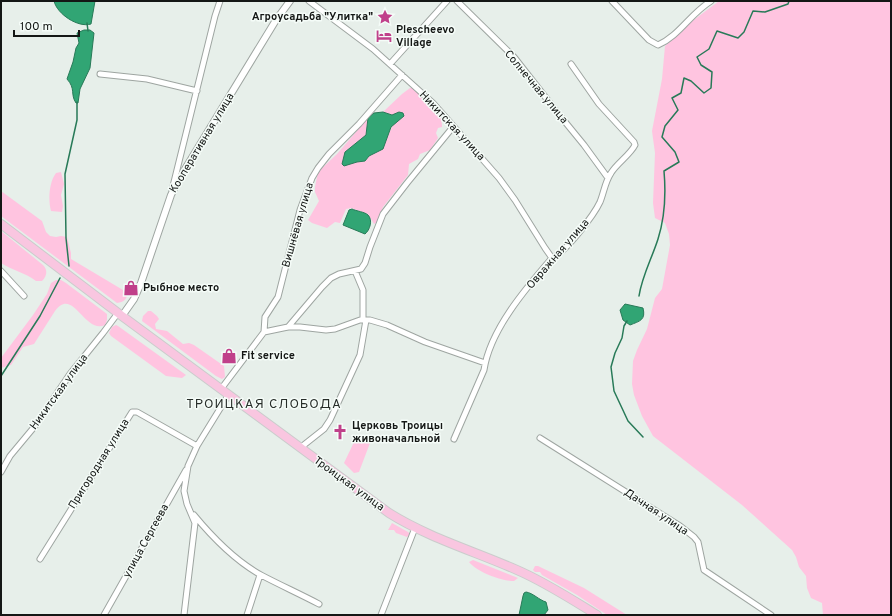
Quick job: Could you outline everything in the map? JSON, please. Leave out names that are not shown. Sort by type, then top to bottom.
[{"type":"main road","name":"Троицкая улица","points":[[1,224],[382,509],[415,528],[533,578],[597,615]]},
{"type":"street","points":[[171,195],[175,173],[220,1]]},
{"type":"street","name":"Кооперативная улица","points":[[120,314],[134,299],[141,283],[171,195],[276,20],[290,1]]},
{"type":"street","name":"Никитская улица","points":[[309,1],[372,49],[433,102],[499,178],[552,258]]},
{"type":"street","points":[[390,64],[447,1]]},
{"type":"street","name":"Солнечная улица","points":[[457,1],[514,57],[584,145],[608,178]]},
{"type":"street","points":[[612,1],[649,40],[658,45],[666,42],[703,6],[711,1]]},
{"type":"street","name":"Овражная улица","points":[[454,439],[484,370],[485,363],[500,326],[530,284],[552,258],[558,256],[571,242],[590,217],[599,203],[608,178],[635,145],[634,142],[599,104],[571,64]]},
{"type":"street","points":[[100,74],[147,79],[197,91]]},
{"type":"street","name":"Вишнёвая улица","points":[[264,332],[265,317],[278,297],[300,210],[312,178],[329,154],[359,124],[402,75]]},
{"type":"street","points":[[288,327],[332,278],[339,274],[361,269],[365,263],[383,214],[454,127]]},
{"type":"street","points":[[1,271],[24,296]]},
{"type":"street","points":[[300,448],[324,428],[330,420],[360,355],[364,320],[363,290],[355,271]]},
{"type":"street","name":"Никитская улица","points":[[1,472],[10,456],[35,426],[70,374],[120,314]]},
{"type":"street","points":[[221,388],[264,332],[288,327],[326,330],[335,329],[364,320],[387,325],[425,342],[485,363]]},
{"type":"street","points":[[184,615],[195,523],[184,491],[188,466],[197,446],[229,394]]},
{"type":"street","name":"Пригородная улица","points":[[40,559],[132,412],[137,412],[197,446]]},
{"type":"street","name":"Дачная улица","points":[[540,438],[680,526],[698,542],[704,570],[771,615]]},
{"type":"street","name":"улица Сергеева","points":[[104,615],[188,466]]},
{"type":"street","points":[[190,512],[218,543],[260,575],[319,604]]},
{"type":"street","points":[[381,615],[415,528]]},
{"type":"street","points":[[247,615],[260,575]]},
{"type":"shaded area","points":[[54,1],[95,1],[91,24],[80,24],[69,19],[59,11]]},
{"type":"shaded area","points":[[719,1],[891,1],[891,615],[823,615],[822,603],[811,598],[807,588],[806,576],[799,567],[792,550],[742,505],[653,436],[642,416],[634,395],[632,384],[633,361],[647,329],[655,298],[662,289],[670,245],[669,234],[665,223],[655,218],[653,203],[655,153],[652,131],[662,79],[665,46],[691,22]]},
{"type":"shaded area","points":[[84,30],[90,30],[94,33],[90,68],[80,89],[78,103],[76,103],[70,83],[67,79],[76,48],[79,43],[77,33]]},
{"type":"shaded area","points":[[410,88],[415,88],[428,101],[437,111],[442,121],[442,127],[438,128],[436,133],[438,138],[430,150],[420,154],[418,159],[409,164],[408,175],[383,207],[377,222],[374,224],[368,214],[351,208],[346,209],[340,223],[335,222],[327,228],[312,223],[308,220],[319,201],[315,192],[318,172],[337,154],[368,118],[366,135],[355,144],[357,162],[365,161],[369,156],[383,149],[393,125],[392,115],[383,112]]},
{"type":"shaded area","points":[[383,112],[392,115],[399,112],[403,113],[404,116],[391,127],[383,149],[369,156],[365,161],[344,166],[342,164],[345,152],[366,135],[368,118],[374,113]]},
{"type":"shaded area","points":[[61,172],[64,184],[61,195],[63,206],[62,212],[51,211],[49,197],[52,181],[56,173]]},
{"type":"shaded area","points":[[1,191],[42,221],[46,232],[50,236],[67,237],[71,259],[128,293],[124,300],[117,303],[1,216]]},
{"type":"shaded area","points":[[352,209],[365,213],[370,217],[370,225],[365,234],[343,225],[349,210]]},
{"type":"shaded area","points":[[1,231],[45,267],[46,273],[42,281],[36,281],[1,263]]},
{"type":"shaded area","points":[[56,280],[61,280],[66,283],[107,314],[105,325],[98,326],[91,324],[73,307],[68,304],[61,305],[55,311],[34,344],[23,347],[11,365],[1,368],[1,358],[47,294],[51,283]]},
{"type":"shaded area","points":[[625,304],[643,308],[643,318],[630,325],[623,320],[620,310]]},
{"type":"shaded area","points":[[148,311],[151,311],[159,319],[155,324],[156,329],[167,331],[183,344],[189,343],[194,345],[224,366],[225,377],[222,379],[216,376],[142,321],[143,316]]},
{"type":"shaded area","points":[[116,325],[186,375],[182,378],[166,376],[111,336],[109,333],[112,327]]},
{"type":"shaded area","points":[[360,436],[368,436],[370,443],[359,472],[354,473],[344,463],[355,440]]},
{"type":"shaded area","points":[[392,523],[410,534],[407,537],[396,533],[394,530],[388,530]]},
{"type":"shaded area","points":[[473,560],[518,578],[514,581],[509,581],[490,575],[473,566],[469,562]]},
{"type":"shaded area","points":[[535,566],[538,566],[584,588],[627,615],[607,615],[577,595],[542,575],[540,572],[535,572],[533,570]]},
{"type":"shaded area","points":[[526,592],[546,602],[548,610],[544,615],[519,615],[523,596]]},
{"type":"waterway","points":[[639,296],[642,281],[658,239],[664,214],[664,171],[679,162],[675,152],[662,137],[665,126],[678,110],[672,98],[681,93],[684,78],[691,81],[704,93],[711,88],[712,72],[701,65],[697,57],[709,49],[717,31],[738,38],[744,32],[753,11],[765,12],[788,4],[789,1]]},
{"type":"waterway","points":[[87,23],[88,31]]},
{"type":"waterway","points":[[69,266],[66,238],[65,174],[77,120],[77,102]]},
{"type":"waterway","points":[[1,376],[40,316],[60,278]]},
{"type":"waterway","points":[[627,321],[611,367],[614,391],[628,421],[643,437]]},
{"type":"place","name":"Агроусадьба \"Улитка\"","points":[[385,17]]},
{"type":"place","name":"Plescheevo Village","points":[[384,36]]},
{"type":"place","name":"Рыбное место","points":[[131,288]]},
{"type":"place","name":"Fit service","points":[[229,356]]},
{"type":"place","name":"Церковь Троицы живоначальной","points":[[340,432]]},
{"type":"district","name":"ТРОИЦКАЯ СЛОБОДА","points":[[264,405]]}]
